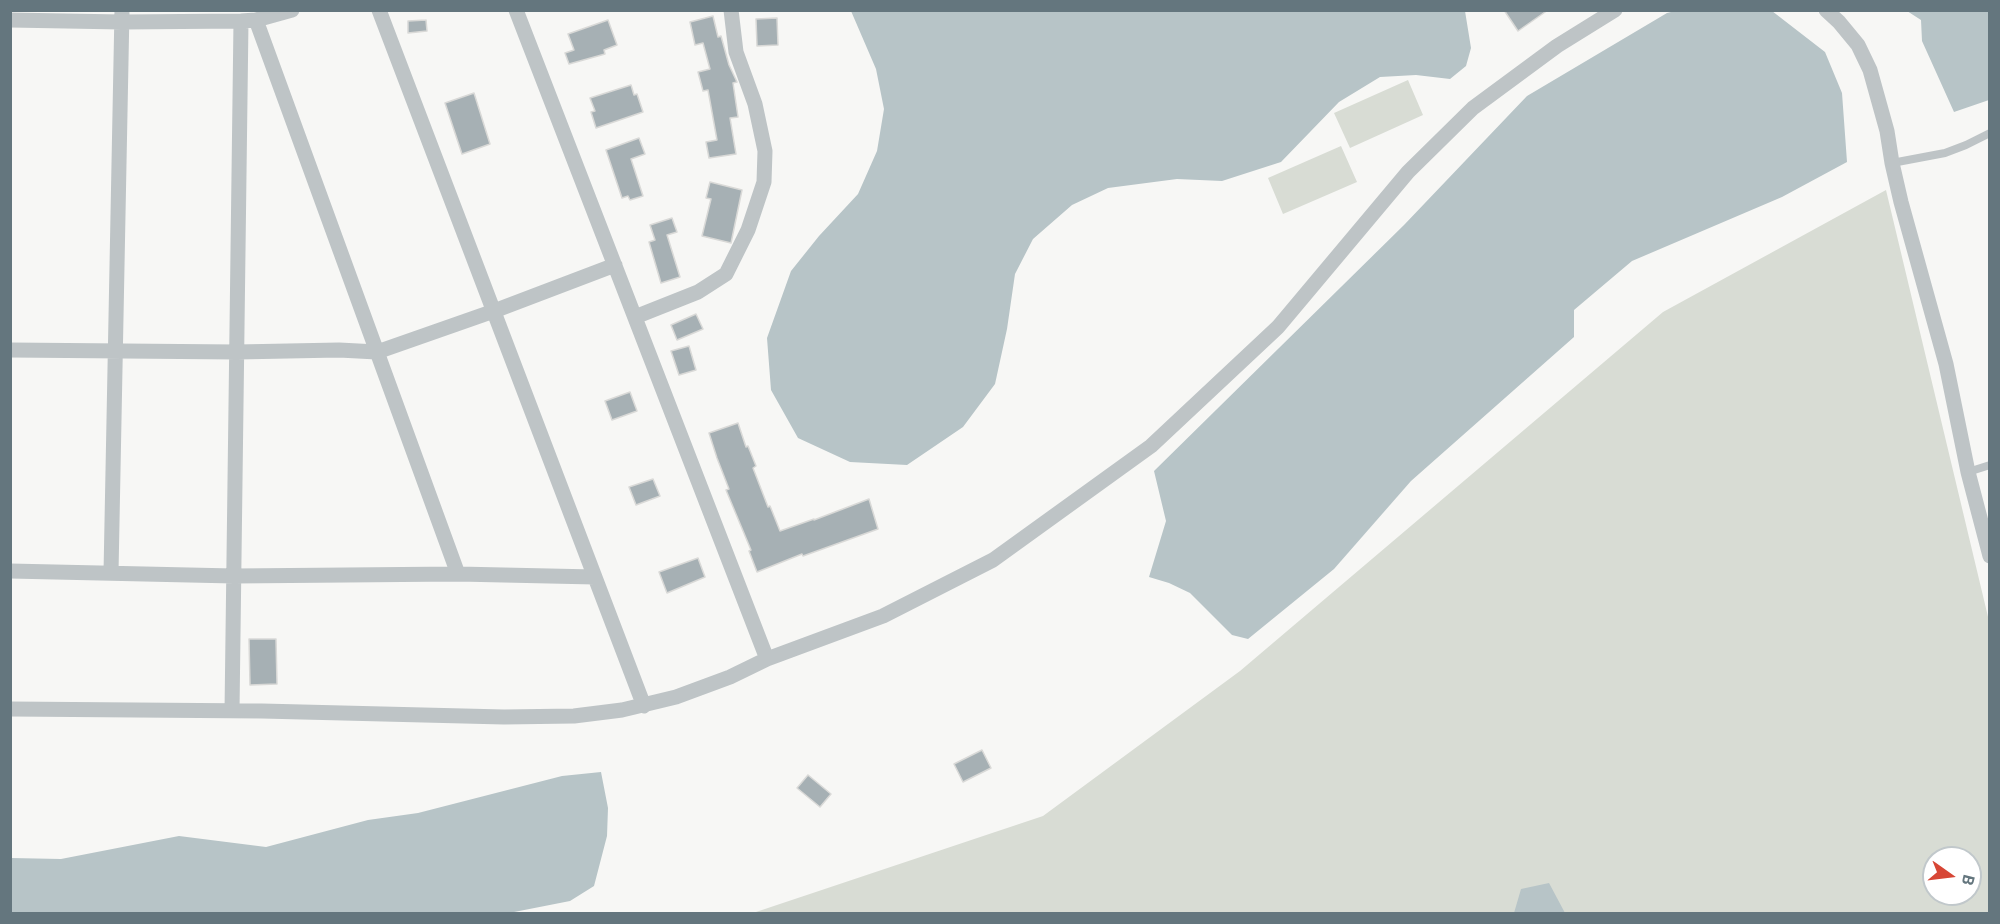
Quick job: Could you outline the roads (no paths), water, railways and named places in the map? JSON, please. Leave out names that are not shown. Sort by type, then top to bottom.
[{"type":"street","points":[[10,20],[122,16],[241,21],[256,20],[292,10]]},
{"type":"street","points":[[379,10],[644,706]]},
{"type":"street","points":[[516,10],[767,660]]},
{"type":"street","points":[[635,318],[698,292],[726,274],[748,230],[764,182],[765,151],[755,104],[736,52],[730,10]]},
{"type":"street","points":[[10,709],[574,716],[644,706],[719,681],[767,660],[883,616],[993,560],[1151,446],[1278,327],[1408,172],[1473,108],[1557,46],[1615,10]]},
{"type":"street","points":[[1826,10],[1858,45],[1870,70],[1887,131],[1892,163],[1946,364],[1968,472],[1989,556]]},
{"type":"street","points":[[111,573],[122,16]]},
{"type":"street","points":[[256,20],[458,574]]},
{"type":"street","points":[[232,711],[241,21]]},
{"type":"street","points":[[10,350],[378,352],[615,265]]},
{"type":"street","points":[[10,571],[234,576],[458,574],[595,576]]},
{"type":"lane","points":[[1892,163],[1945,153],[1989,133]]},
{"type":"lane","points":[[1968,472],[1989,465]]}]
